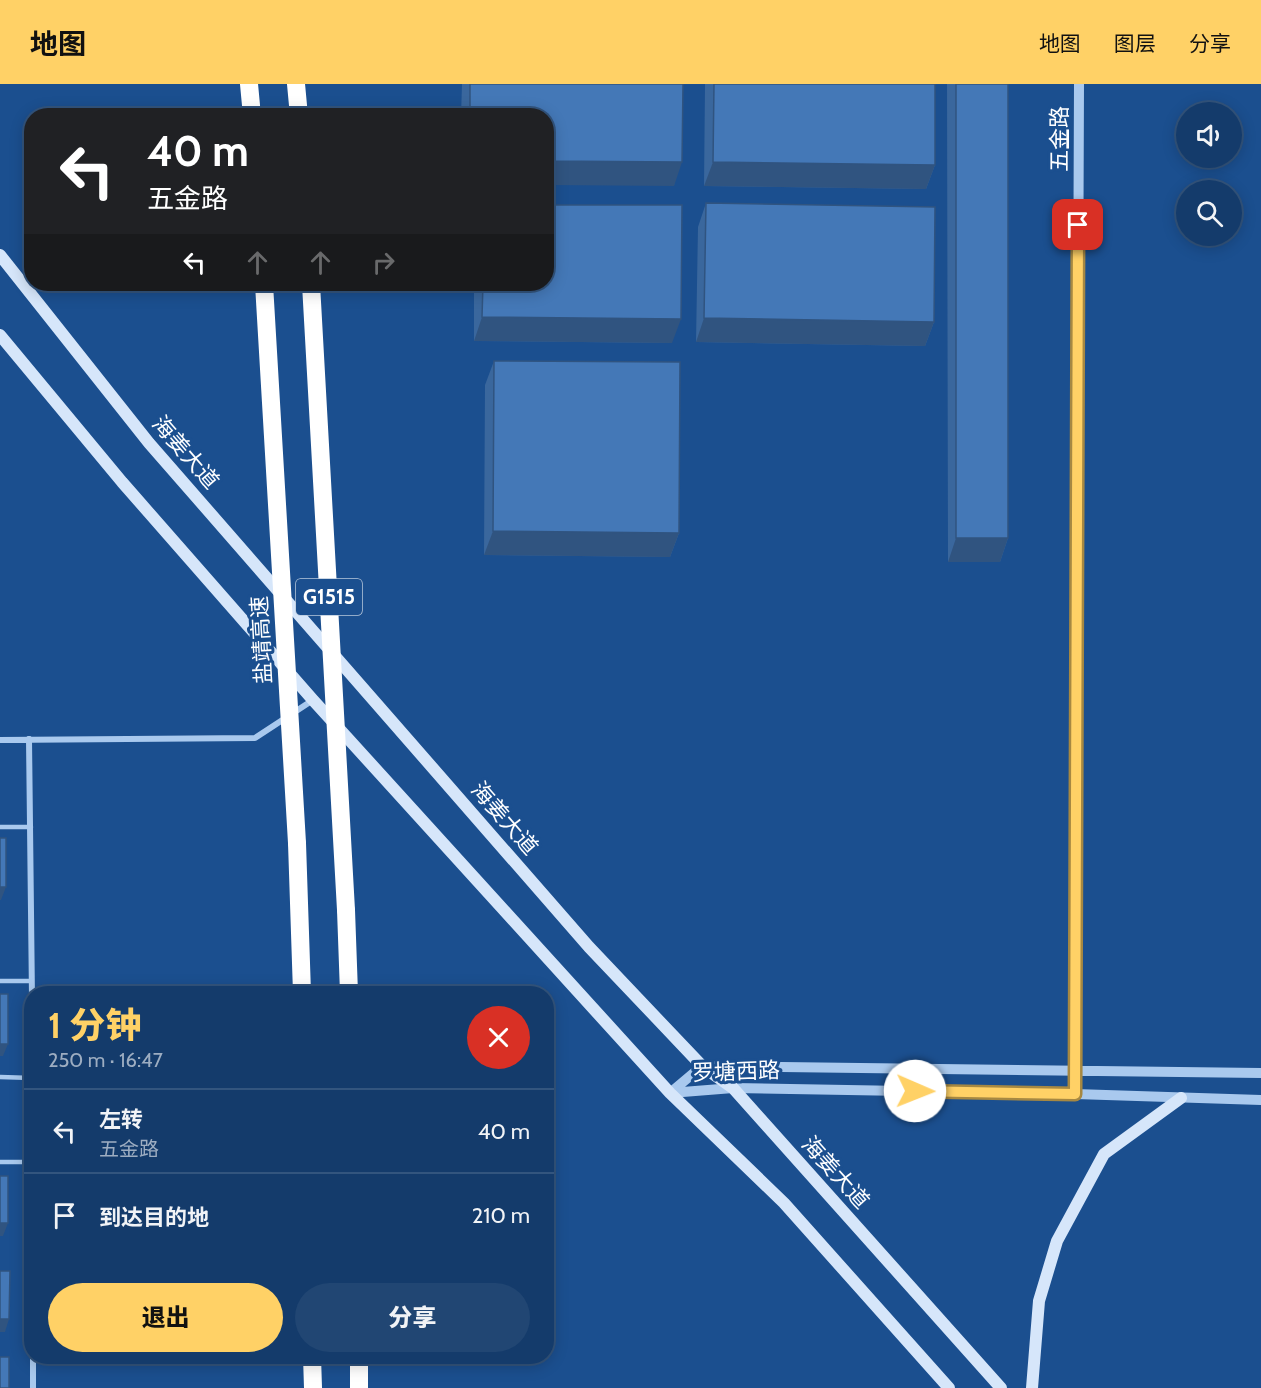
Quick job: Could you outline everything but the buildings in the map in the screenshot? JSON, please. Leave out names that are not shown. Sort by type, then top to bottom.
[{"type":"highway","points":[[249,84],[251,108]]},
{"type":"highway","points":[[296,84],[298,108]]},
{"type":"highway","name":"盐靖高速","points":[[264,291],[297,843],[302,986]]},
{"type":"highway","name":"G1515","points":[[311,291],[349,986]]},
{"type":"highway","points":[[312,1364],[313,1388]]},
{"type":"highway","points":[[359,1364],[359,1388]]},
{"type":"main road","name":"海姜大道","points":[[0,255],[24,285]]},
{"type":"main road","name":"海姜大道","points":[[29,291],[149,443],[589,947],[702,1066],[733,1088],[1000,1388]]},
{"type":"main road","points":[[0,335],[122,482],[313,700],[670,1093],[784,1203],[949,1388]]},
{"type":"main road","points":[[1032,1388],[1039,1301],[1057,1241],[1104,1154],[1181,1098]]},
{"type":"street","name":"五金路","points":[[1075,1094],[1079,84]]},
{"type":"street","points":[[0,740],[255,738],[313,700]]},
{"type":"street","points":[[29,740],[32,986]]},
{"type":"street","name":"罗塘西路","points":[[670,1093],[702,1066],[1261,1073]]},
{"type":"street","name":"罗塘西路","points":[[670,1093],[733,1088],[1261,1100]]},
{"type":"street","points":[[33,1364],[33,1388]]},
{"type":"lane","points":[[0,827],[31,827]]},
{"type":"lane","points":[[0,981],[32,981]]},
{"type":"lane","points":[[0,1077],[24,1078]]},
{"type":"lane","points":[[0,1162],[24,1162]]},
{"type":"route","points":[[915,1091],[1075,1094],[1078,225]]}]
